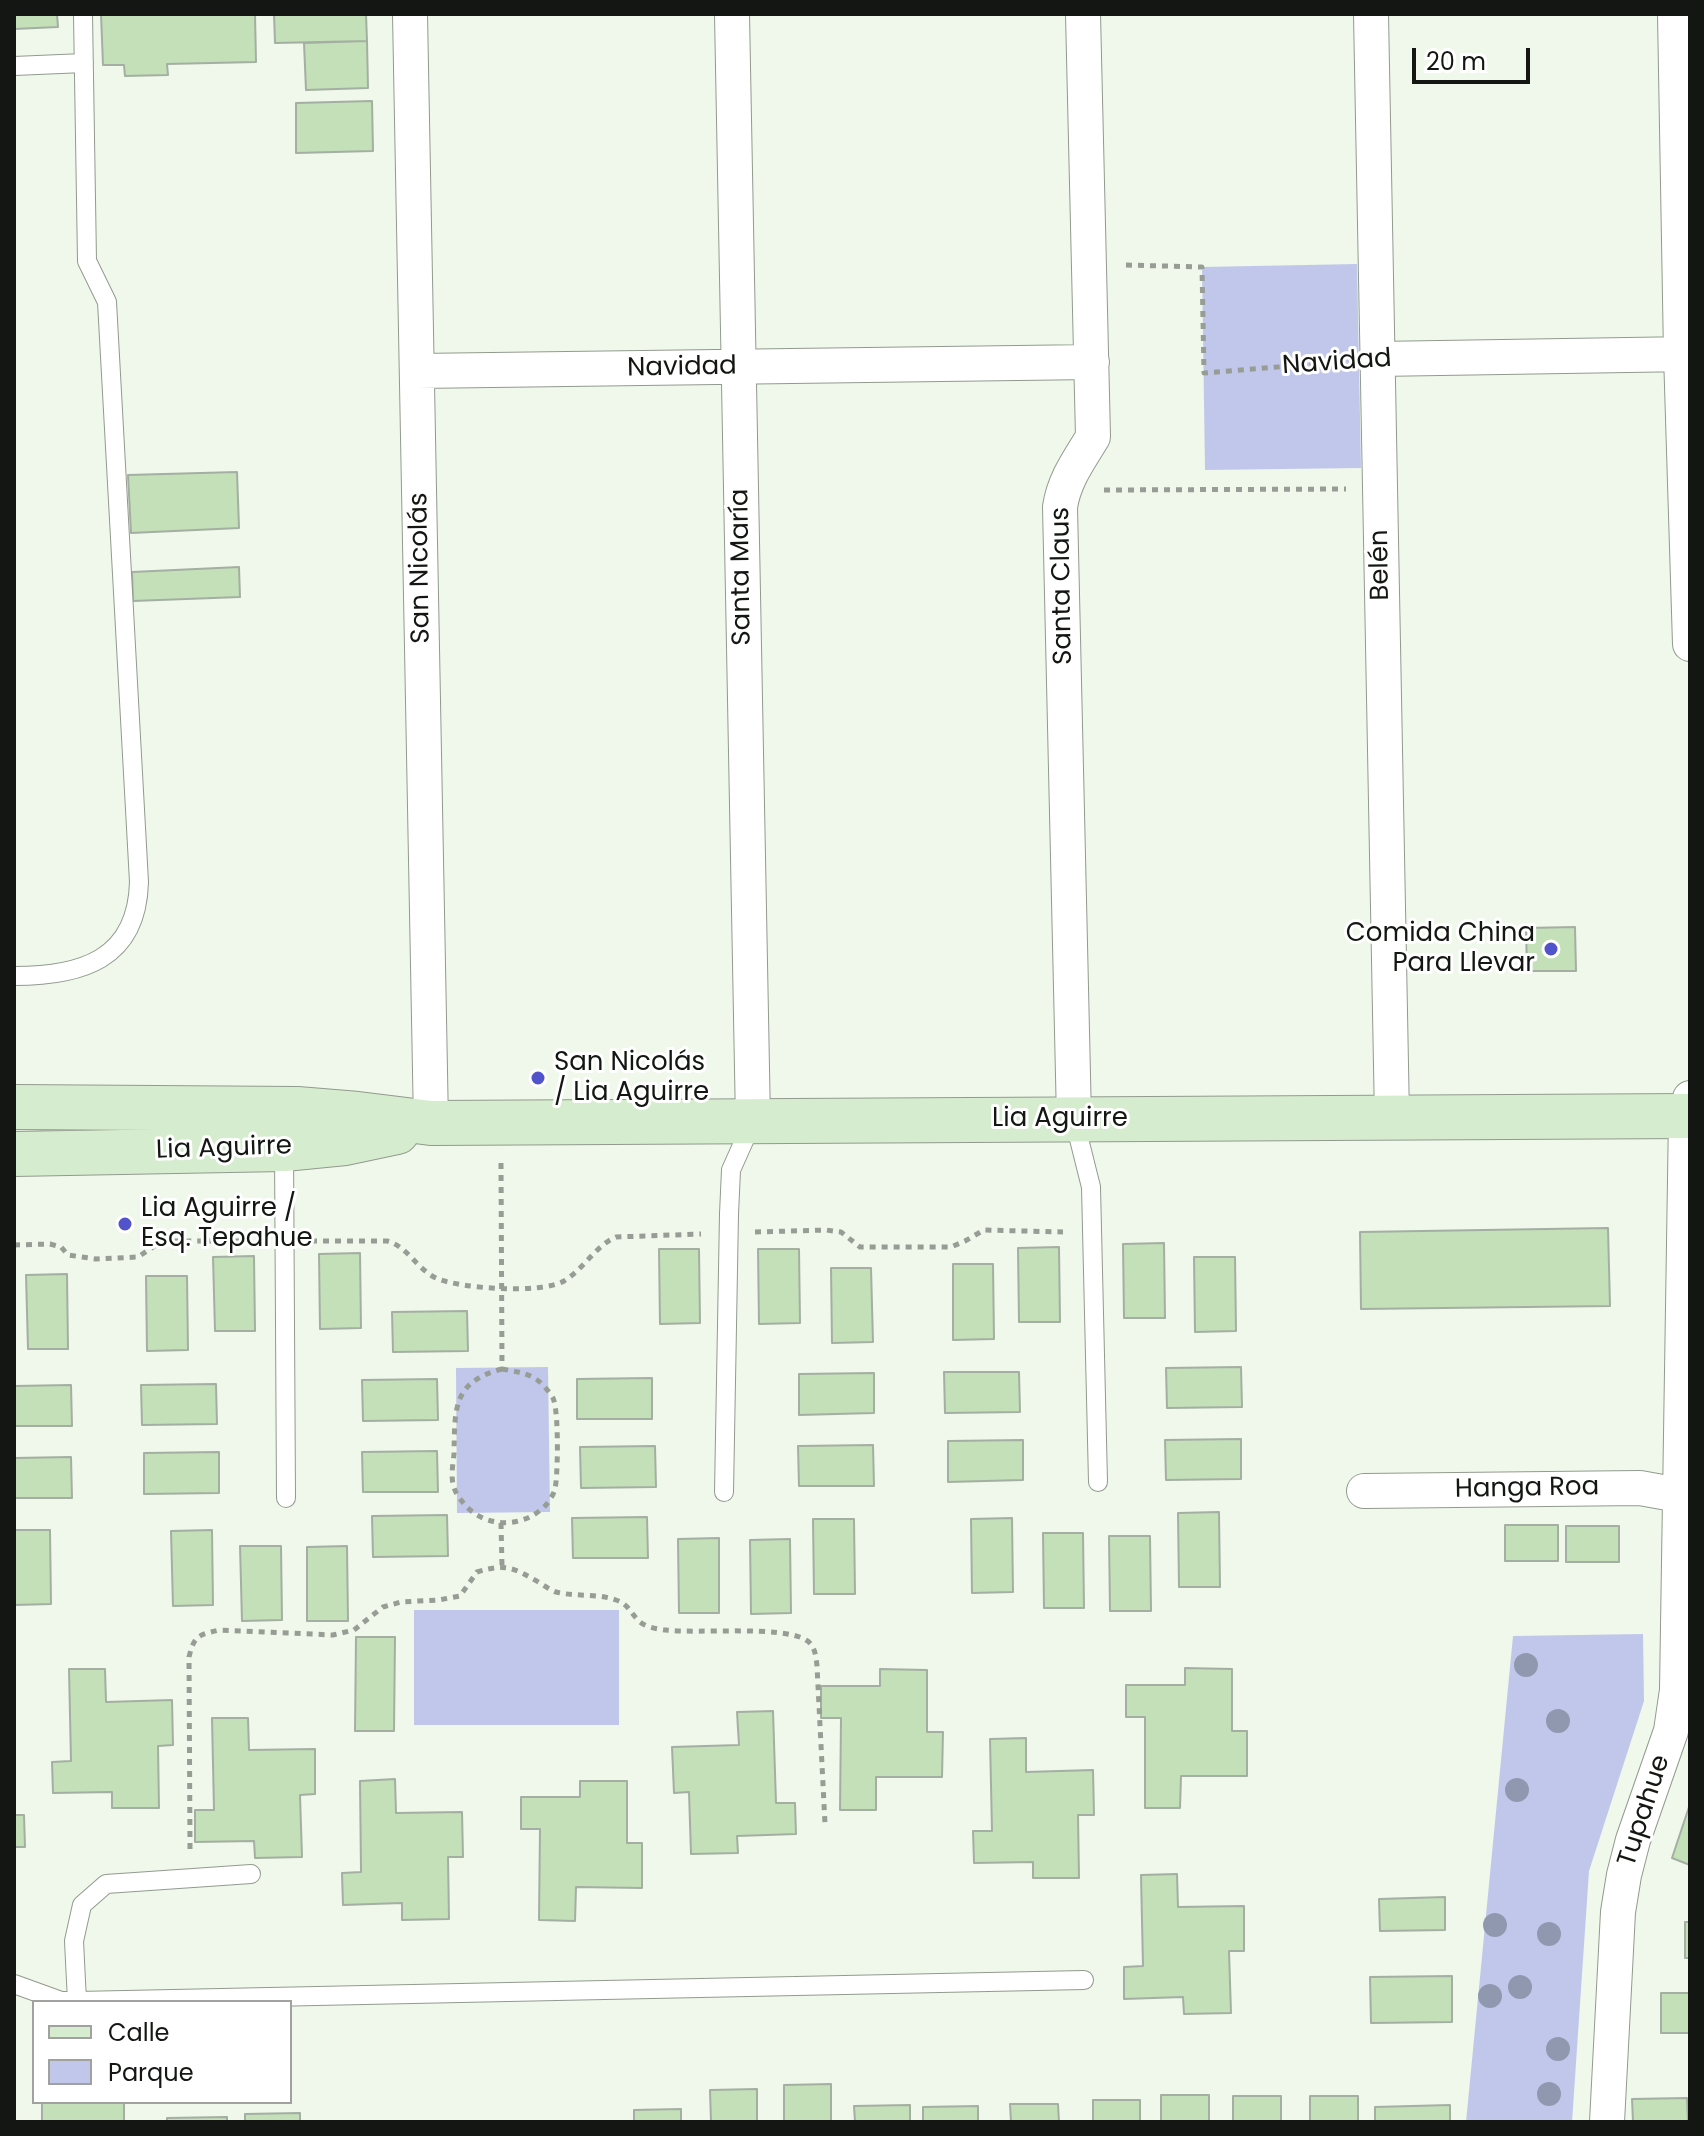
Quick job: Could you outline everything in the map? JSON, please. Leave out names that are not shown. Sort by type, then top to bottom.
[{"type":"main road","name":"Lia Aguirre","points":[[14,1107],[297,1109],[431,1123],[1392,1117],[1689,1110]]},
{"type":"main road","name":"Lia Aguirre","points":[[14,1154],[284,1149],[345,1143],[431,1123]]},
{"type":"street","name":"San Nicolás","points":[[410,14],[431,1123]]},
{"type":"street","name":"Santa María","points":[[732,14],[753,1121]]},
{"type":"street","name":"Santa Claus","points":[[1074,1119],[1060,523],[1063,490],[1093,437],[1083,14]]},
{"type":"street","name":"Belén","points":[[1371,14],[1392,1117]]},
{"type":"street","points":[[1675,14],[1686,354],[1690,644]]},
{"type":"street","name":"Navidad","points":[[1377,359],[1686,354]]},
{"type":"street","name":"Navidad","points":[[417,371],[1092,362]]},
{"type":"street","name":"Tupahue","points":[[1607,2122],[1615,1949],[1624,1875],[1675,1711],[1685,1496],[1689,1110]]},
{"type":"street","name":"Hanga Roa","points":[[1364,1491],[1640,1488],[1685,1496]]},
{"type":"lane","points":[[14,976],[64,972],[93,963],[110,953],[124,938],[139,902],[107,302],[87,261],[83,14]]},
{"type":"lane","points":[[14,66],[84,63]]},
{"type":"lane","points":[[1074,1119],[1091,1187],[1098,1482]]},
{"type":"lane","points":[[724,1492],[731,1170],[753,1121]]},
{"type":"lane","points":[[284,1149],[286,1498]]},
{"type":"lane","points":[[77,2000],[74,1941],[82,1905],[106,1884],[251,1874]]},
{"type":"lane","points":[[125,2000],[1084,1980]]},
{"type":"lane","points":[[14,1984],[58,2000]]},
{"type":"path","name":"Navidad","points":[[1089,264],[1202,267],[1204,373],[1377,359]]},
{"type":"path","points":[[1063,490],[1380,489]]},
{"type":"path","points":[[500,1122],[502,1369]]},
{"type":"path","points":[[14,1245],[50,1244],[61,1247],[68,1255],[96,1259],[138,1257],[159,1243],[172,1241],[387,1241],[394,1243],[424,1271],[452,1284],[548,1287],[578,1271],[605,1242],[616,1237],[826,1230],[841,1232],[860,1247],[951,1247],[984,1230],[1092,1232]]},
{"type":"path","points":[[502,1369],[529,1374],[543,1384],[553,1399],[558,1417],[555,1490],[548,1503],[534,1515],[518,1522],[501,1523],[484,1520],[473,1513],[458,1496],[453,1484],[458,1401],[468,1386],[483,1374],[502,1369]]},
{"type":"path","points":[[501,1523],[502,1566]]},
{"type":"path","points":[[190,1878],[189,1657],[193,1641],[202,1634],[219,1630],[333,1635],[354,1630],[383,1607],[401,1602],[460,1596],[477,1572],[502,1566],[518,1571],[553,1591],[618,1600],[629,1608],[639,1622],[664,1630],[761,1632],[787,1634],[806,1640],[816,1652],[825,1824]]},
{"type":"green space","points":[[1357,264],[1361,468],[1205,470],[1202,267]]},
{"type":"green space","points":[[548,1367],[550,1512],[457,1513],[456,1368]]},
{"type":"green space","points":[[414,1610],[619,1610],[619,1725],[414,1725]]},
{"type":"green space","points":[[1643,1634],[1644,1701],[1589,1871],[1572,2122],[1466,2122],[1513,1636]]},
{"type":"building","points":[[14,14],[57,14],[58,27],[14,29]]},
{"type":"building","points":[[101,14],[255,14],[256,62],[167,64],[168,75],[125,76],[124,65],[103,65]]},
{"type":"building","points":[[274,14],[366,14],[367,41],[275,43]]},
{"type":"building","points":[[367,41],[368,88],[306,90],[304,43]]},
{"type":"building","points":[[372,101],[373,151],[296,153],[296,103]]},
{"type":"building","points":[[237,472],[239,528],[131,533],[128,475]]},
{"type":"building","points":[[239,567],[240,597],[133,601],[132,572]]},
{"type":"building","name":"Comida China Para Llevar","points":[[1575,927],[1576,971],[1527,971],[1526,928]]},
{"type":"building","points":[[1608,1228],[1610,1306],[1361,1309],[1360,1232]]},
{"type":"building","points":[[1164,1243],[1165,1318],[1124,1318],[1123,1244]]},
{"type":"building","points":[[1059,1247],[1060,1322],[1019,1322],[1018,1248]]},
{"type":"building","points":[[659,1249],[699,1249],[700,1323],[660,1324]]},
{"type":"building","points":[[758,1249],[799,1249],[800,1323],[759,1324]]},
{"type":"building","points":[[360,1253],[361,1328],[320,1329],[319,1254]]},
{"type":"building","points":[[254,1256],[255,1331],[215,1331],[213,1257]]},
{"type":"building","points":[[1194,1257],[1235,1257],[1236,1331],[1195,1332]]},
{"type":"building","points":[[953,1264],[993,1264],[994,1339],[953,1340]]},
{"type":"building","points":[[831,1268],[871,1268],[873,1342],[832,1343]]},
{"type":"building","points":[[67,1274],[68,1349],[28,1349],[26,1275]]},
{"type":"building","points":[[146,1276],[187,1276],[188,1350],[147,1351]]},
{"type":"building","points":[[467,1311],[468,1351],[393,1352],[392,1312]]},
{"type":"building","points":[[1241,1367],[1242,1407],[1167,1408],[1166,1368]]},
{"type":"building","points":[[944,1372],[1019,1372],[1020,1412],[945,1413]]},
{"type":"building","points":[[874,1373],[874,1413],[799,1415],[799,1374]]},
{"type":"building","points":[[652,1378],[652,1419],[577,1419],[577,1379]]},
{"type":"building","points":[[437,1379],[438,1420],[363,1421],[362,1380]]},
{"type":"building","points":[[216,1384],[217,1424],[142,1425],[141,1385]]},
{"type":"building","points":[[71,1385],[72,1426],[14,1426],[14,1386]]},
{"type":"building","points":[[1241,1439],[1241,1479],[1166,1480],[1165,1440]]},
{"type":"building","points":[[1023,1440],[1023,1480],[948,1482],[948,1441]]},
{"type":"building","points":[[873,1445],[874,1486],[799,1486],[798,1446]]},
{"type":"building","points":[[655,1446],[656,1487],[581,1488],[580,1447]]},
{"type":"building","points":[[437,1451],[438,1492],[363,1492],[362,1452]]},
{"type":"building","points":[[219,1452],[219,1493],[144,1494],[144,1453]]},
{"type":"building","points":[[71,1457],[72,1498],[14,1498],[14,1458]]},
{"type":"building","points":[[1219,1512],[1220,1587],[1179,1587],[1178,1513]]},
{"type":"building","points":[[447,1515],[448,1556],[373,1557],[372,1516]]},
{"type":"building","points":[[647,1517],[648,1558],[573,1558],[572,1518]]},
{"type":"building","points":[[1012,1518],[1013,1592],[972,1593],[971,1519]]},
{"type":"building","points":[[813,1519],[854,1519],[855,1594],[814,1594]]},
{"type":"building","points":[[1505,1525],[1558,1525],[1558,1561],[1505,1561]]},
{"type":"building","points":[[1566,1526],[1619,1526],[1619,1562],[1566,1562]]},
{"type":"building","points":[[14,1530],[50,1530],[51,1604],[14,1605]]},
{"type":"building","points":[[212,1530],[213,1605],[173,1606],[171,1531]]},
{"type":"building","points":[[1043,1533],[1083,1533],[1084,1608],[1044,1608]]},
{"type":"building","points":[[1109,1536],[1150,1536],[1151,1611],[1110,1611]]},
{"type":"building","points":[[719,1538],[719,1613],[679,1613],[678,1539]]},
{"type":"building","points":[[790,1539],[791,1613],[751,1614],[750,1540]]},
{"type":"building","points":[[240,1546],[281,1546],[282,1620],[242,1621]]},
{"type":"building","points":[[347,1546],[348,1621],[307,1621],[307,1547]]},
{"type":"building","points":[[356,1637],[395,1637],[394,1731],[355,1731]]},
{"type":"building","points":[[1185,1668],[1232,1669],[1232,1731],[1247,1731],[1247,1776],[1181,1776],[1180,1808],[1145,1808],[1145,1717],[1126,1717],[1126,1685],[1185,1685]]},
{"type":"building","points":[[69,1669],[105,1669],[106,1702],[172,1700],[173,1745],[158,1746],[159,1808],[112,1808],[112,1792],[53,1793],[52,1762],[71,1761]]},
{"type":"building","points":[[880,1669],[927,1670],[927,1732],[943,1732],[942,1777],[876,1777],[876,1810],[840,1810],[841,1718],[821,1718],[821,1686],[880,1686]]},
{"type":"building","points":[[773,1711],[776,1803],[795,1803],[796,1834],[737,1836],[738,1853],[691,1854],[689,1792],[674,1793],[672,1747],[739,1745],[737,1712]]},
{"type":"building","points":[[212,1718],[248,1718],[249,1750],[315,1749],[315,1794],[300,1795],[302,1857],[255,1858],[254,1841],[195,1842],[195,1810],[214,1810]]},
{"type":"building","points":[[1026,1738],[1026,1772],[1093,1770],[1094,1815],[1078,1815],[1079,1878],[1033,1878],[1033,1862],[974,1863],[973,1831],[992,1831],[990,1739]]},
{"type":"building","points":[[395,1779],[396,1813],[462,1812],[463,1857],[448,1857],[449,1919],[402,1920],[402,1903],[343,1905],[342,1873],[361,1872],[360,1781]]},
{"type":"building","points":[[580,1781],[627,1781],[627,1843],[642,1843],[642,1888],[576,1887],[575,1921],[539,1920],[540,1829],[521,1829],[521,1797],[580,1797]]},
{"type":"building","points":[[1690,1804],[1690,1865],[1672,1858]]},
{"type":"building","points":[[14,1815],[24,1815],[25,1847],[14,1847]]},
{"type":"building","points":[[1177,1874],[1178,1907],[1244,1906],[1244,1951],[1229,1951],[1231,2013],[1184,2014],[1183,1997],[1124,1999],[1124,1967],[1143,1966],[1141,1875]]},
{"type":"building","points":[[1445,1897],[1445,1930],[1380,1931],[1379,1899]]},
{"type":"building","points":[[1685,1922],[1690,1922],[1690,1958],[1685,1958]]},
{"type":"building","points":[[1452,1976],[1452,2022],[1371,2023],[1370,1977]]},
{"type":"building","points":[[1661,1993],[1690,1993],[1690,2033],[1661,2033]]},
{"type":"building","points":[[831,2084],[831,2122],[784,2122],[784,2085]]},
{"type":"building","points":[[757,2089],[757,2122],[711,2122],[710,2090]]},
{"type":"building","points":[[1161,2095],[1209,2095],[1209,2122],[1161,2122]]},
{"type":"building","points":[[1233,2096],[1281,2096],[1281,2122],[1233,2122]]},
{"type":"building","points":[[1310,2096],[1358,2096],[1358,2122],[1310,2122]]},
{"type":"building","points":[[1687,2098],[1688,2122],[1633,2122],[1632,2099]]},
{"type":"building","points":[[1093,2100],[1140,2100],[1140,2122],[1093,2122]]},
{"type":"building","points":[[42,2104],[124,2104],[124,2122],[42,2122]]},
{"type":"building","points":[[1010,2104],[1058,2104],[1059,2122],[1011,2122]]},
{"type":"building","points":[[910,2105],[910,2122],[855,2122],[854,2106]]},
{"type":"building","points":[[1450,2105],[1450,2122],[1375,2122],[1375,2107]]},
{"type":"building","points":[[978,2106],[978,2122],[923,2122],[923,2107]]},
{"type":"building","points":[[681,2109],[681,2122],[634,2122],[634,2110]]},
{"type":"building","points":[[300,2113],[300,2122],[245,2122],[245,2114]]},
{"type":"building","points":[[227,2117],[227,2122],[167,2122],[167,2118]]},
{"type":"place","name":"Comida China Para Llevar","points":[[1551,949]]},
{"type":"place","name":"San Nicolás / Lia Aguirre","points":[[538,1078]]},
{"type":"place","name":"Lia Aguirre / Esq. Tepahue","points":[[125,1224]]}]
